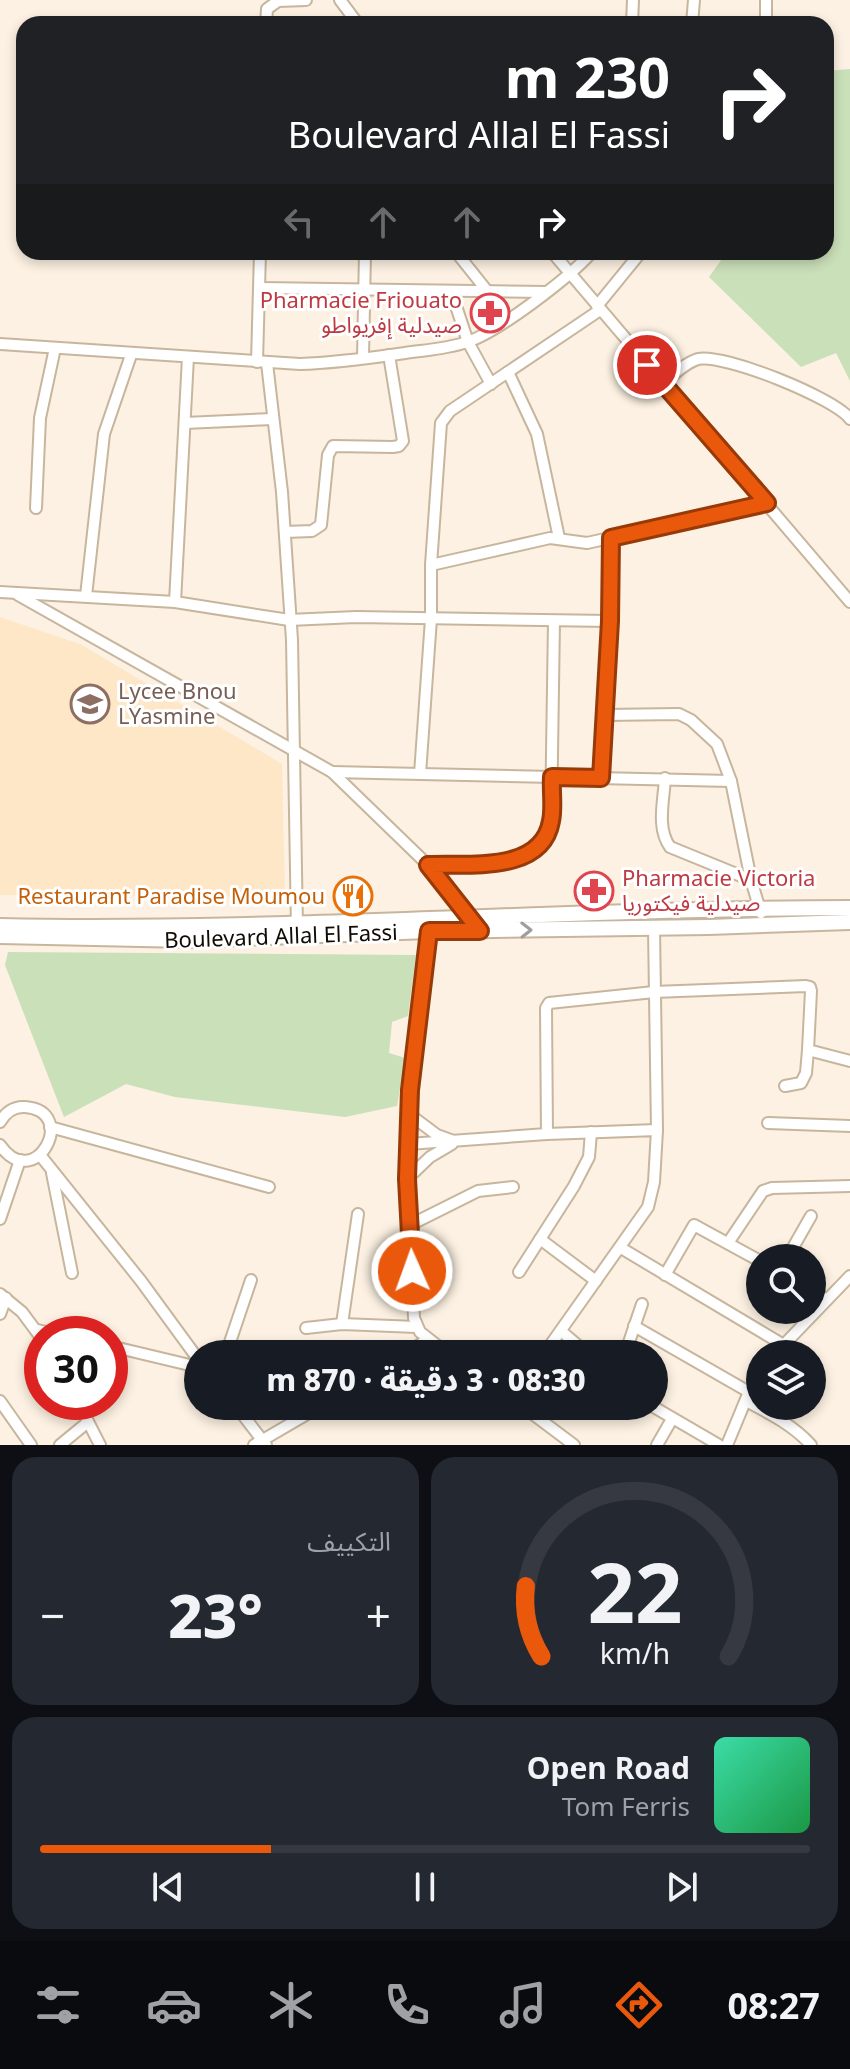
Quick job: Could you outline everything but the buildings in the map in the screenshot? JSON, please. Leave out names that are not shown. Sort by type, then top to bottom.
[{"type":"main road","name":"Boulevard Allal El Fassi","points":[[0,936],[188,940],[469,916],[850,908]]},
{"type":"main road","name":"Boulevard Allal El Fassi","points":[[0,926],[297,932],[654,928],[850,922]]},
{"type":"street","points":[[267,16],[267,9],[273,3],[306,0]]},
{"type":"street","points":[[260,260],[262,362],[273,419],[285,532],[295,751],[297,932]]},
{"type":"street","points":[[363,358],[365,260]]},
{"type":"street","points":[[465,260],[488,292]]},
{"type":"street","points":[[559,260],[850,601]]},
{"type":"street","points":[[0,344],[131,355],[319,364],[389,355],[468,342],[494,329],[570,274],[584,260]]},
{"type":"street","points":[[420,774],[441,423],[450,411],[599,308],[635,260]]},
{"type":"street","points":[[260,288],[545,292]]},
{"type":"street","points":[[451,291],[468,342],[491,384]]},
{"type":"street","points":[[36,508],[40,418],[55,348]]},
{"type":"street","points":[[86,596],[104,434],[131,355]]},
{"type":"street","points":[[285,532],[312,531],[321,525],[328,455],[333,446],[395,447],[403,441],[389,355]]},
{"type":"street","points":[[175,602],[188,357]]},
{"type":"street","points":[[663,384],[697,359],[718,359],[821,397],[850,419]]},
{"type":"street","points":[[508,372],[537,434],[559,538]]},
{"type":"street","points":[[185,423],[273,419]]},
{"type":"street","points":[[431,565],[559,538],[581,544],[767,503]]},
{"type":"street","points":[[601,778],[610,621],[611,538]]},
{"type":"street","points":[[0,592],[175,602],[289,620],[356,617],[610,621]]},
{"type":"street","points":[[14,593],[332,772],[428,865],[480,931]]},
{"type":"street","points":[[428,865],[517,861],[538,846],[551,820],[554,621]]},
{"type":"street","points":[[605,715],[685,716],[717,744],[731,781],[763,924]]},
{"type":"street","points":[[332,772],[731,781]]},
{"type":"street","points":[[665,778],[662,828],[664,839],[670,847],[751,880]]},
{"type":"street","points":[[554,1340],[648,1207],[654,1182],[657,1130],[654,928]]},
{"type":"street","points":[[427,1340],[417,1327],[407,1179],[414,1049],[429,931]]},
{"type":"street","points":[[547,1134],[547,1005],[654,992],[810,987],[806,1073],[801,1083],[785,1086]]},
{"type":"street","points":[[808,1050],[850,1061]]},
{"type":"street","points":[[0,1145],[10,1156],[20,1160],[40,1155],[50,1143],[50,1127],[42,1113],[27,1106],[18,1107],[1,1118]]},
{"type":"street","points":[[409,1114],[437,1135],[457,1141]]},
{"type":"street","points":[[768,1123],[850,1126]]},
{"type":"street","points":[[50,1127],[269,1187]]},
{"type":"street","points":[[408,1144],[657,1130]]},
{"type":"street","points":[[519,1272],[589,1157],[591,1132]]},
{"type":"street","points":[[407,1179],[430,1157],[457,1141]]},
{"type":"street","points":[[40,1155],[184,1340]]},
{"type":"street","points":[[0,1219],[20,1160]]},
{"type":"street","points":[[52,1171],[72,1273]]},
{"type":"street","points":[[728,1243],[763,1191],[772,1188],[850,1186]]},
{"type":"street","points":[[410,1225],[478,1191],[513,1187]]},
{"type":"street","points":[[342,1324],[358,1214]]},
{"type":"street","points":[[795,1244],[811,1216]]},
{"type":"street","points":[[665,1275],[694,1225],[746,1253]]},
{"type":"street","points":[[540,1239],[596,1281]]},
{"type":"street","points":[[621,1248],[775,1340]]},
{"type":"street","points":[[826,1299],[850,1276]]},
{"type":"street","points":[[231,1340],[251,1280]]},
{"type":"street","points":[[0,1314],[3,1296]]},
{"type":"street","points":[[3,1296],[24,1318]]},
{"type":"street","points":[[630,1340],[642,1304]]},
{"type":"street","points":[[306,1328],[342,1324],[417,1327]]},
{"type":"street","points":[[786,1340],[802,1324]]},
{"type":"street","points":[[634,1326],[746,1396]]},
{"type":"street","points":[[561,1331],[572,1340]]},
{"type":"street","points":[[128,1350],[184,1364]]},
{"type":"street","points":[[727,1445],[746,1399]]},
{"type":"street","points":[[0,1401],[31,1445]]},
{"type":"street","points":[[668,1416],[719,1445]]},
{"type":"street","points":[[657,1445],[672,1419]]},
{"type":"street","points":[[245,1420],[261,1444],[299,1420]]},
{"type":"street","points":[[541,1420],[574,1445]]},
{"type":"street","points":[[780,1420],[811,1445]]},
{"type":"street","points":[[60,1445],[88,1422],[100,1445]]},
{"type":"shaded area","name":"Lycee Bnou LYasmine","points":[[0,617],[80,644],[282,764],[285,897],[0,895]]},
{"type":"green space","points":[[850,69],[850,381],[836,353],[801,367],[709,277],[721,260],[834,260],[834,70]]},
{"type":"green space","points":[[8,952],[416,955],[408,1016],[392,1022],[389,1053],[405,1058],[397,1106],[345,1117],[175,1097],[126,1084],[64,1117],[5,965]]},
{"type":"place","name":"Pharmacie Friouato صيدلية إفريواطو","points":[[490,313]]},
{"type":"place","name":"Lycee Bnou LYasmine","points":[[90,704]]},
{"type":"place","name":"Pharmacie Victoria صيدلية فيكتوريا","points":[[594,891]]},
{"type":"place","name":"Restaurant Paradise Moumou","points":[[353,896]]},
{"type":"route","points":[[412,1271],[407,1179],[410,1090],[429,931],[480,931],[428,865],[517,861],[527,856],[538,846],[551,820],[552,777],[601,778],[610,621],[611,538],[767,503],[647,365]]}]
